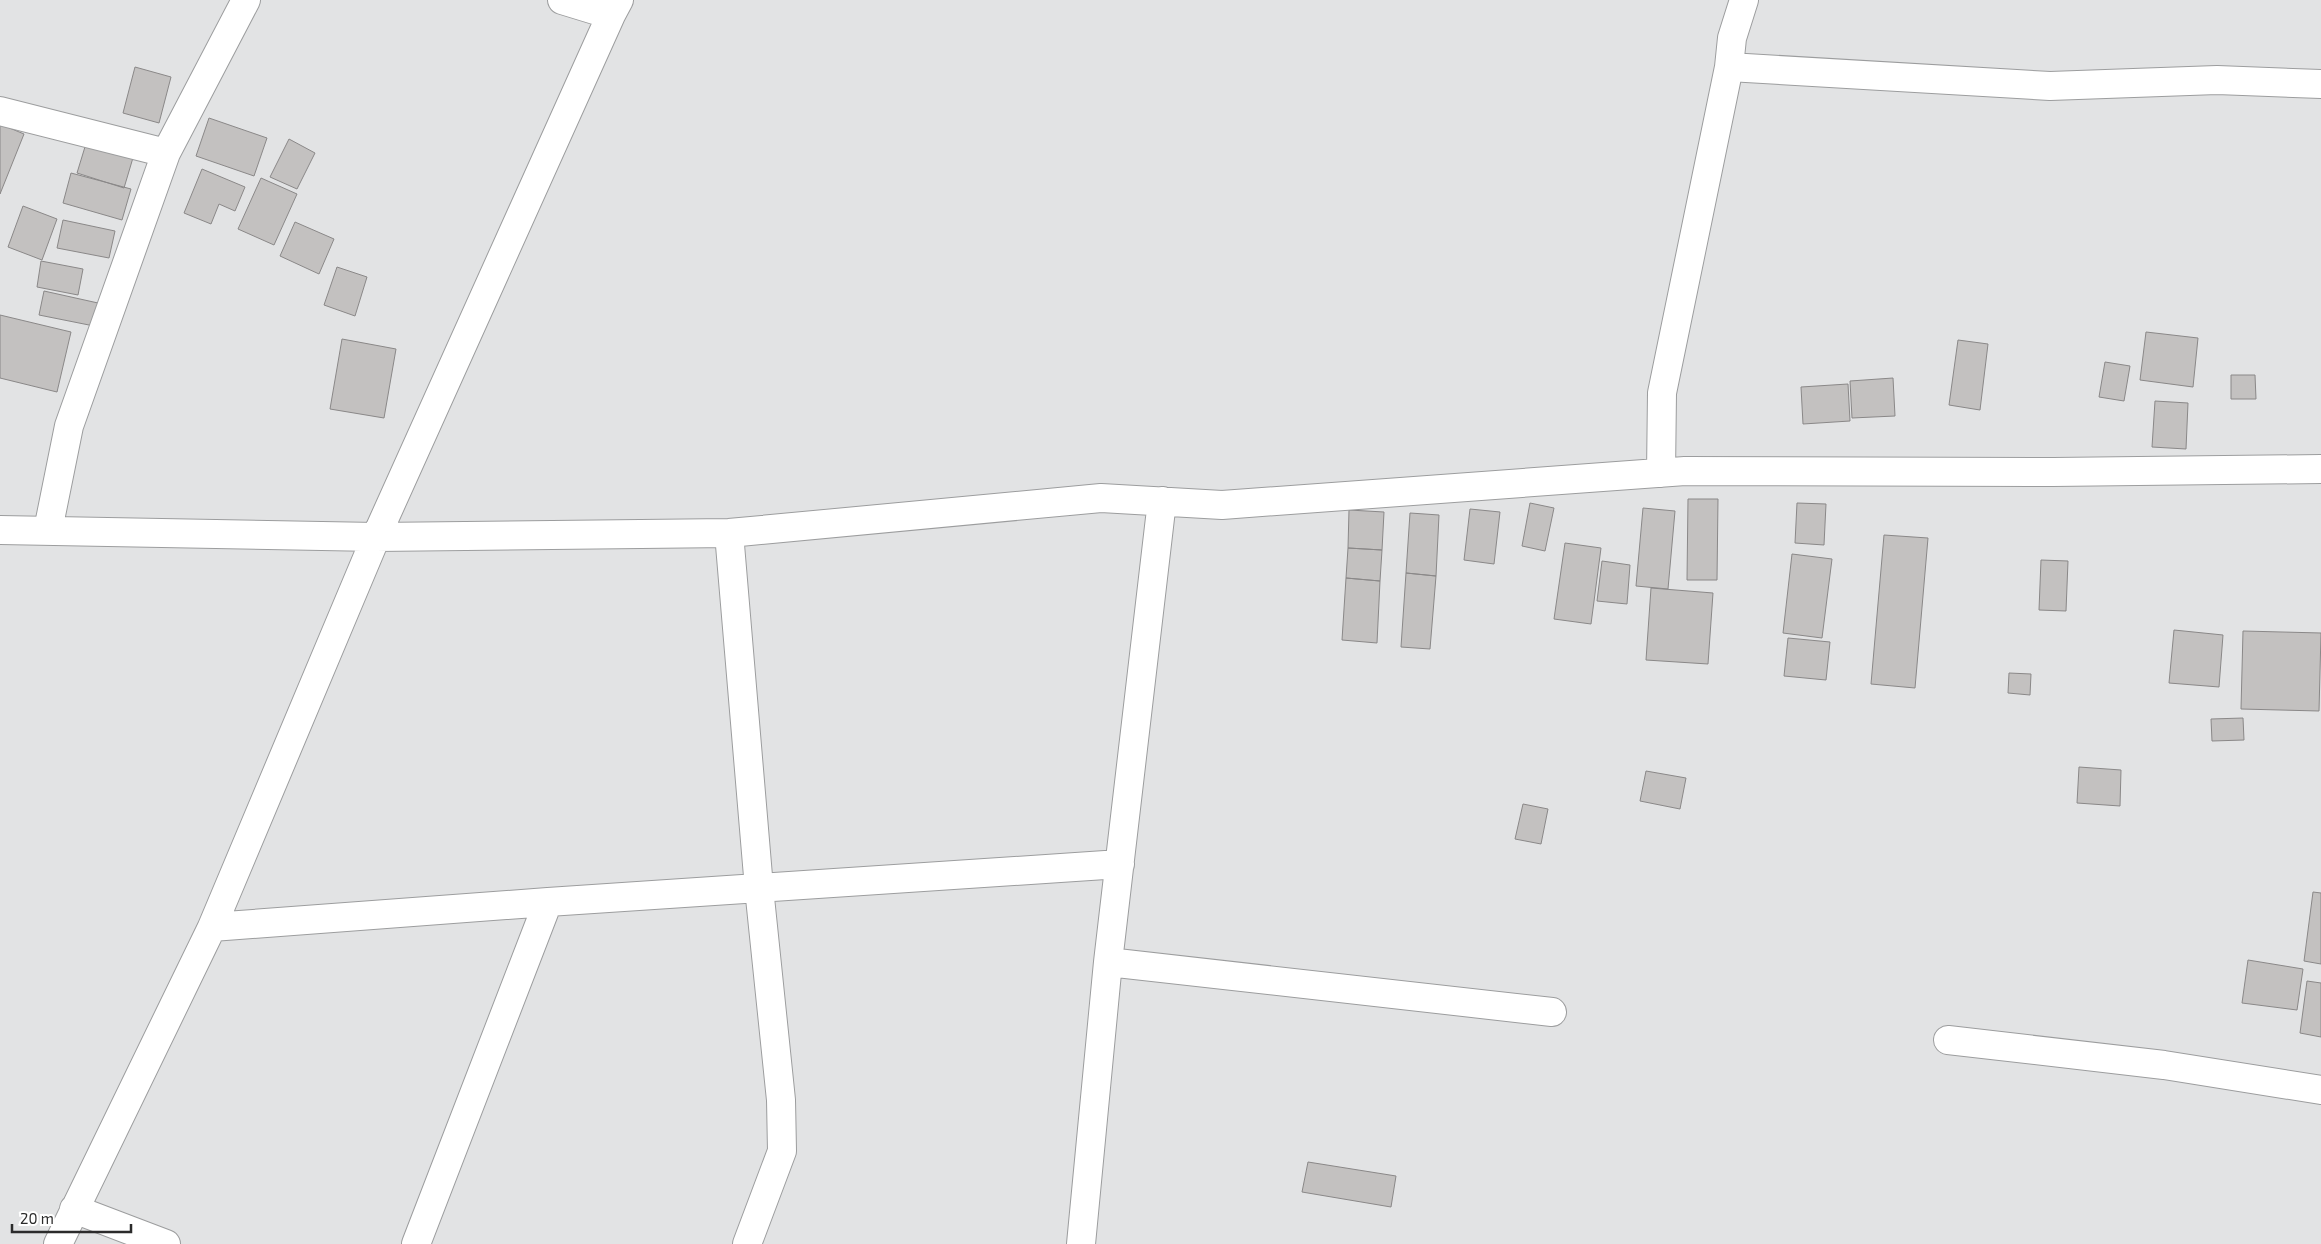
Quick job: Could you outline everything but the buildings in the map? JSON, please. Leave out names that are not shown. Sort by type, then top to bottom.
[{"type":"street","points":[[48,530],[69,426],[166,153],[246,0]]},
{"type":"street","points":[[58,1244],[212,927],[376,537],[615,8],[562,0]]},
{"type":"street","points":[[1660,473],[1662,393],[1729,67],[1732,38],[1744,0]]},
{"type":"street","points":[[1729,67],[2050,86],[2218,80],[2321,84]]},
{"type":"street","points":[[0,111],[166,153]]},
{"type":"street","points":[[0,530],[376,537],[729,532],[1101,498],[1222,505],[1685,471],[2053,472],[2321,469]]},
{"type":"street","points":[[1080,1244],[1108,962],[1162,501]]},
{"type":"street","points":[[729,532],[759,888],[781,1100],[782,1151],[747,1244]]},
{"type":"street","points":[[212,927],[548,902],[1120,864]]},
{"type":"street","points":[[416,1244],[548,902]]},
{"type":"street","points":[[1108,962],[1552,1012]]},
{"type":"street","points":[[1948,1040],[2164,1065],[2321,1090]]},
{"type":"street","points":[[74,1209],[166,1244]]}]
